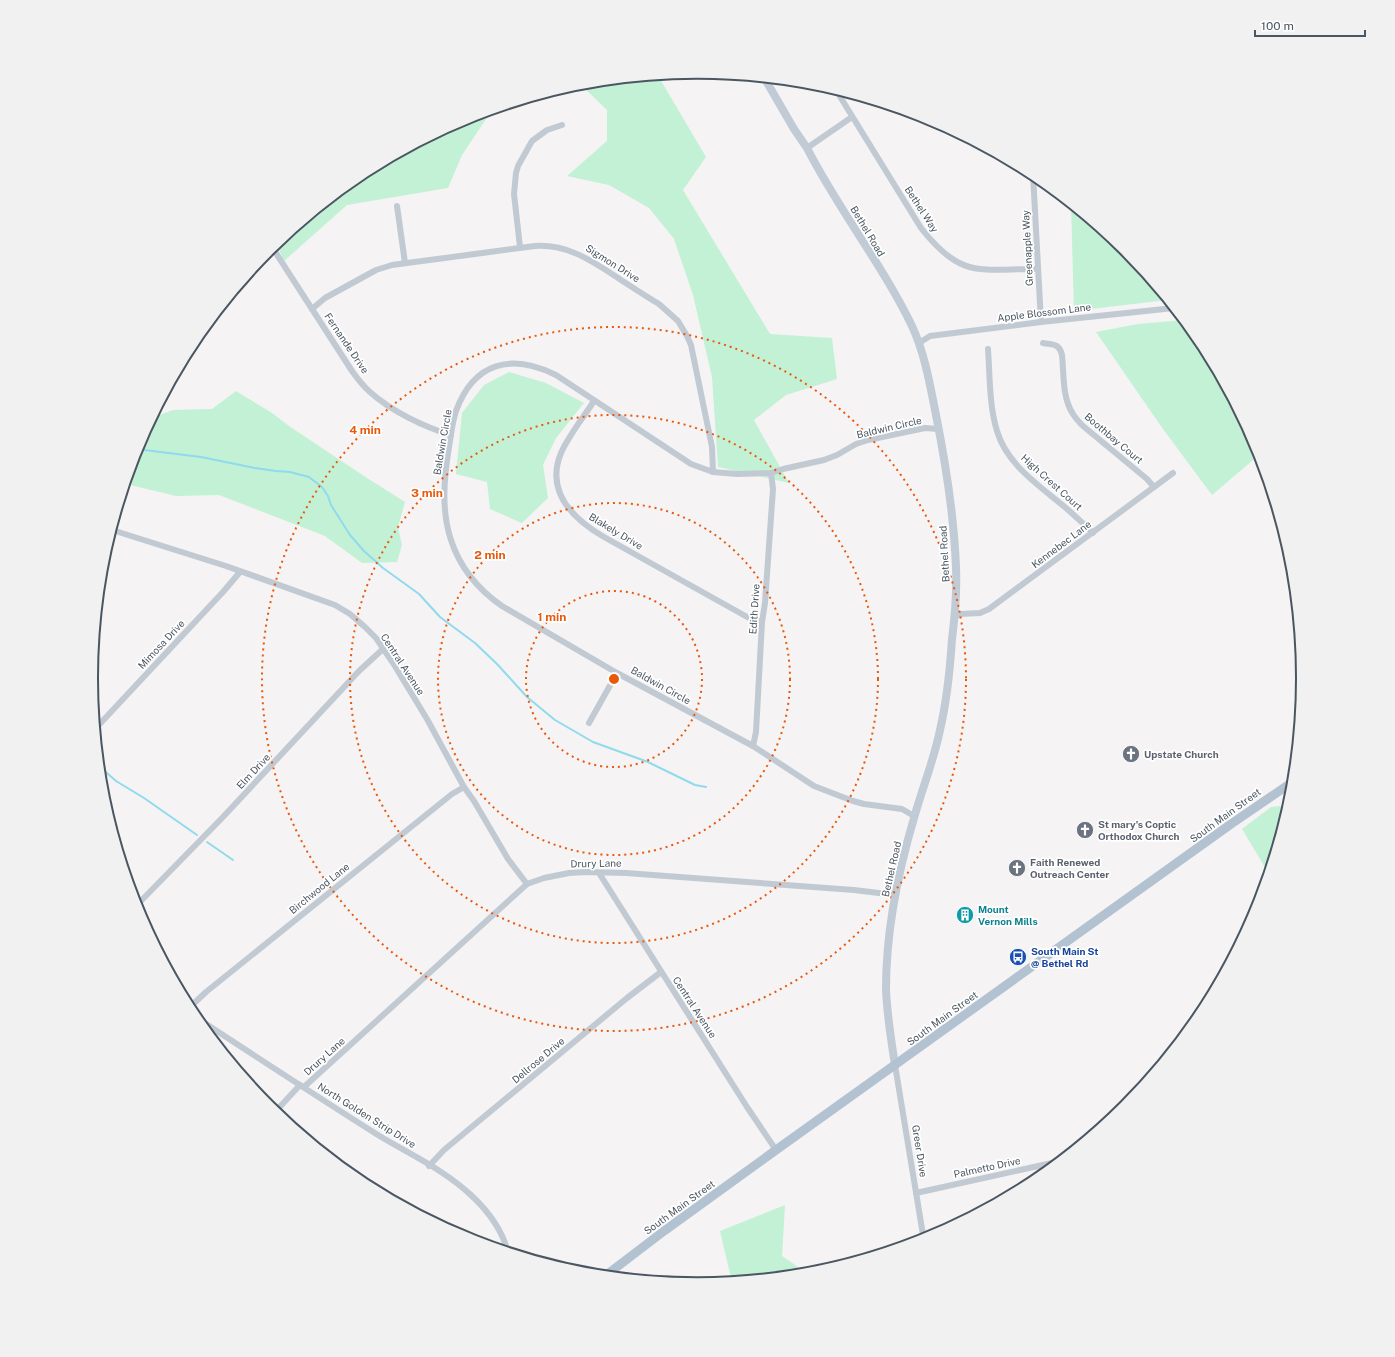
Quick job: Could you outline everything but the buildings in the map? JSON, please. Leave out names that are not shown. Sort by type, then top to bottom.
[{"type":"main road","name":"South Main Street","points":[[611,1272],[776,1150],[1287,786]]},
{"type":"street","name":"Bethel Road","points":[[767,83],[895,294],[913,328],[928,374],[939,429],[949,493],[956,570],[949,678],[943,718],[933,759],[914,816],[895,895],[886,987],[889,1026],[895,1065]]},
{"type":"street","name":"Bethel Way","points":[[840,96],[921,228],[945,255],[961,265],[980,270],[997,271],[1037,269]]},
{"type":"street","points":[[807,148],[852,117]]},
{"type":"street","points":[[520,247],[514,194],[518,166],[532,141],[547,130],[562,125]]},
{"type":"street","name":"Greenapple Way","points":[[1033,182],[1041,322]]},
{"type":"street","points":[[397,206],[405,263]]},
{"type":"street","name":"Sigmon Drive","points":[[312,309],[325,298],[368,274],[392,265],[520,247],[550,245],[578,253],[659,304],[678,321],[687,336],[694,356],[712,447],[713,472]]},
{"type":"street","name":"Fernande Drive","points":[[276,253],[352,371],[370,392],[383,402],[404,414],[433,429],[451,435]]},
{"type":"street","name":"Apple Blossom Lane","points":[[919,343],[930,336],[1041,322],[1169,309]]},
{"type":"street","name":"Boothbay Court","points":[[1043,344],[1058,346],[1060,348],[1066,397],[1070,409],[1076,418],[1083,426],[1142,474],[1154,486]]},
{"type":"street","name":"High Crest Court","points":[[988,349],[994,421],[1002,443],[1014,462],[1026,475],[1093,533]]},
{"type":"street","name":"Baldwin Circle","points":[[914,816],[902,809],[852,801],[814,786],[753,746],[617,673],[502,606],[482,590],[466,571],[451,542],[445,514],[445,476],[456,411],[467,389],[487,370],[505,364],[520,363],[542,368],[556,375],[691,464],[713,472],[737,474],[771,472],[824,460],[837,455],[856,444],[868,440],[926,428],[939,429]]},
{"type":"street","name":"Blakely Drive","points":[[594,401],[566,444],[558,463],[556,474],[557,485],[569,509],[584,524],[604,537],[749,618],[762,622]]},
{"type":"street","name":"Edith Drive","points":[[753,746],[756,732],[762,622],[773,489],[771,472]]},
{"type":"street","name":"Kennebec Lane","points":[[954,617],[960,614],[980,613],[989,610],[1173,473]]},
{"type":"street","name":"Central Avenue","points":[[116,531],[240,572],[341,608],[350,614],[365,627],[383,649],[508,859],[527,884]]},
{"type":"street","name":"Mimosa Drive","points":[[100,724],[240,572]]},
{"type":"street","name":"Elm Drive","points":[[141,901],[223,817],[360,671],[383,649]]},
{"type":"street","points":[[589,722],[617,673]]},
{"type":"street","name":"Birchwood Lane","points":[[194,1004],[206,992],[452,794],[464,787]]},
{"type":"street","name":"Drury Lane","points":[[280,1107],[507,904],[527,884],[544,878],[569,873],[626,873],[854,890],[895,895]]},
{"type":"street","name":"Central Avenue","points":[[599,873],[747,1107],[776,1150]]},
{"type":"street","name":"Dellrose Drive","points":[[430,1166],[444,1150],[661,972]]},
{"type":"street","name":"North Golden Strip Drive","points":[[209,1026],[377,1134],[461,1186],[480,1204],[495,1224],[505,1246]]},
{"type":"street","name":"Greer Drive","points":[[895,1065],[923,1234]]},
{"type":"street","name":"Palmetto Drive","points":[[916,1193],[1049,1164]]},
{"type":"green space","points":[[661,80],[706,157],[683,190],[770,334],[832,338],[837,379],[786,395],[754,420],[789,483],[718,467],[712,377],[693,295],[674,239],[649,208],[609,185],[567,176],[607,141],[607,110],[586,90],[619,84]]},
{"type":"green space","points":[[487,118],[462,155],[448,188],[347,205],[284,261],[279,250],[302,228],[364,180],[398,159],[432,141]]},
{"type":"green space","points":[[1071,210],[1093,228],[1121,255],[1148,283],[1162,301],[1074,311]]},
{"type":"green space","points":[[1178,321],[1196,345],[1217,379],[1235,413],[1251,449],[1255,459],[1212,495],[1163,429],[1096,332],[1138,324]]},
{"type":"green space","points":[[509,372],[546,383],[584,403],[556,438],[543,465],[548,498],[522,523],[490,509],[487,482],[456,474],[462,413],[484,385]]},
{"type":"green space","points":[[236,391],[272,413],[289,426],[405,502],[398,527],[402,545],[397,562],[362,563],[325,536],[219,495],[176,496],[130,485],[159,415],[173,410],[212,409]]},
{"type":"green space","points":[[1283,806],[1277,834],[1266,869],[1242,829],[1271,807]]},
{"type":"green space","points":[[785,1205],[782,1256],[800,1269],[776,1273],[731,1277],[720,1231]]},
{"type":"green space","points":[[666,1275],[682,1278],[667,1277]]},
{"type":"waterway","points":[[144,450],[201,457],[255,468],[290,472],[309,477],[322,487],[328,496],[331,505],[350,535],[364,551],[383,568],[419,594],[440,617],[475,643],[497,664],[527,697],[555,720],[593,742],[648,762],[695,785],[706,787]]},
{"type":"waterway","points":[[106,772],[116,781],[144,798],[197,835]]},
{"type":"waterway","points":[[207,842],[233,860]]},
{"type":"place","name":"Upstate Church","points":[[1131,754]]},
{"type":"place","name":"St mary's Coptic Orthodox Church","points":[[1085,830]]},
{"type":"place","name":"Faith Renewed Outreach Center","points":[[1017,868]]},
{"type":"place","name":"Mount Vernon Mills","points":[[965,915]]},
{"type":"place","name":"South Main St @ Bethel Rd","points":[[1018,957]]}]
